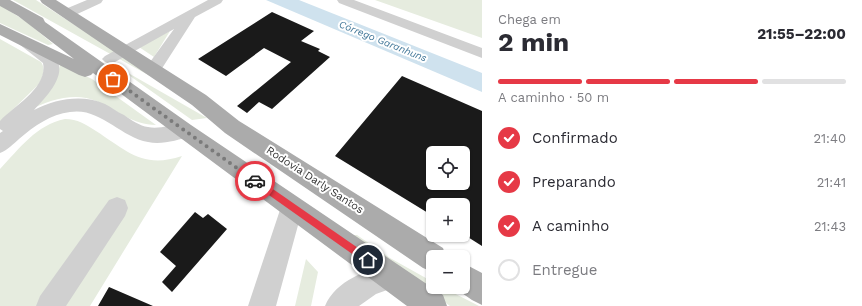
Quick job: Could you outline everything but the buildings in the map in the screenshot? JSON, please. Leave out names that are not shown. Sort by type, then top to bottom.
[{"type":"main road","name":"Rodovia Darly Santos","points":[[47,0],[199,100],[239,131],[426,253]]},
{"type":"main road","points":[[3,1],[24,14],[110,59],[239,131]]},
{"type":"main road","points":[[24,14],[184,131],[392,276],[432,306]]},
{"type":"main road","points":[[1,29],[111,85],[184,131],[214,129],[239,131]]},
{"type":"main road","points":[[470,282],[482,290]]},
{"type":"street","points":[[68,13],[98,0]]},
{"type":"street","points":[[110,59],[217,0]]},
{"type":"street","points":[[343,0],[482,53]]},
{"type":"street","points":[[153,69],[192,14]]},
{"type":"street","points":[[0,131],[40,92],[52,75],[51,62],[46,56],[1,29]]},
{"type":"street","points":[[0,145],[30,121],[42,114],[57,108],[73,106],[86,106],[99,109],[140,134],[152,136],[184,131]]},
{"type":"street","points":[[262,306],[292,207]]},
{"type":"street","points":[[50,306],[117,208]]},
{"type":"street","points":[[339,306],[353,292],[365,285],[392,276]]},
{"type":"shaded area","points":[[13,0],[36,0],[152,75],[150,76]]},
{"type":"shaded area","points":[[375,0],[482,0],[482,38]]},
{"type":"shaded area","points":[[0,5],[27,22],[53,44],[48,45],[0,23]]},
{"type":"shaded area","points":[[170,31],[154,57],[139,47]]},
{"type":"shaded area","points":[[0,39],[41,62],[44,70],[38,85],[0,122]]},
{"type":"shaded area","points":[[60,64],[92,79],[156,125],[140,123],[96,101],[80,97],[54,100],[30,110],[58,74]]},
{"type":"shaded area","points":[[116,66],[207,118],[192,120]]},
{"type":"shaded area","points":[[65,119],[78,121],[85,124],[136,156],[156,160],[182,156],[90,306],[0,306],[0,169],[29,138],[45,126]]},
{"type":"shaded area","points":[[352,235],[357,235],[390,258],[426,278],[426,289]]},
{"type":"shaded area","points":[[306,259],[318,272],[311,306],[295,306]]},
{"type":"shaded area","points":[[433,294],[456,294],[479,306],[450,306]]},
{"type":"water","name":"Córrego Garanhuns","points":[[266,0],[299,0],[482,73],[482,92]]},
{"type":"way so far","points":[[113,79],[255,181]]},
{"type":"route","points":[[255,181],[368,260]]}]
